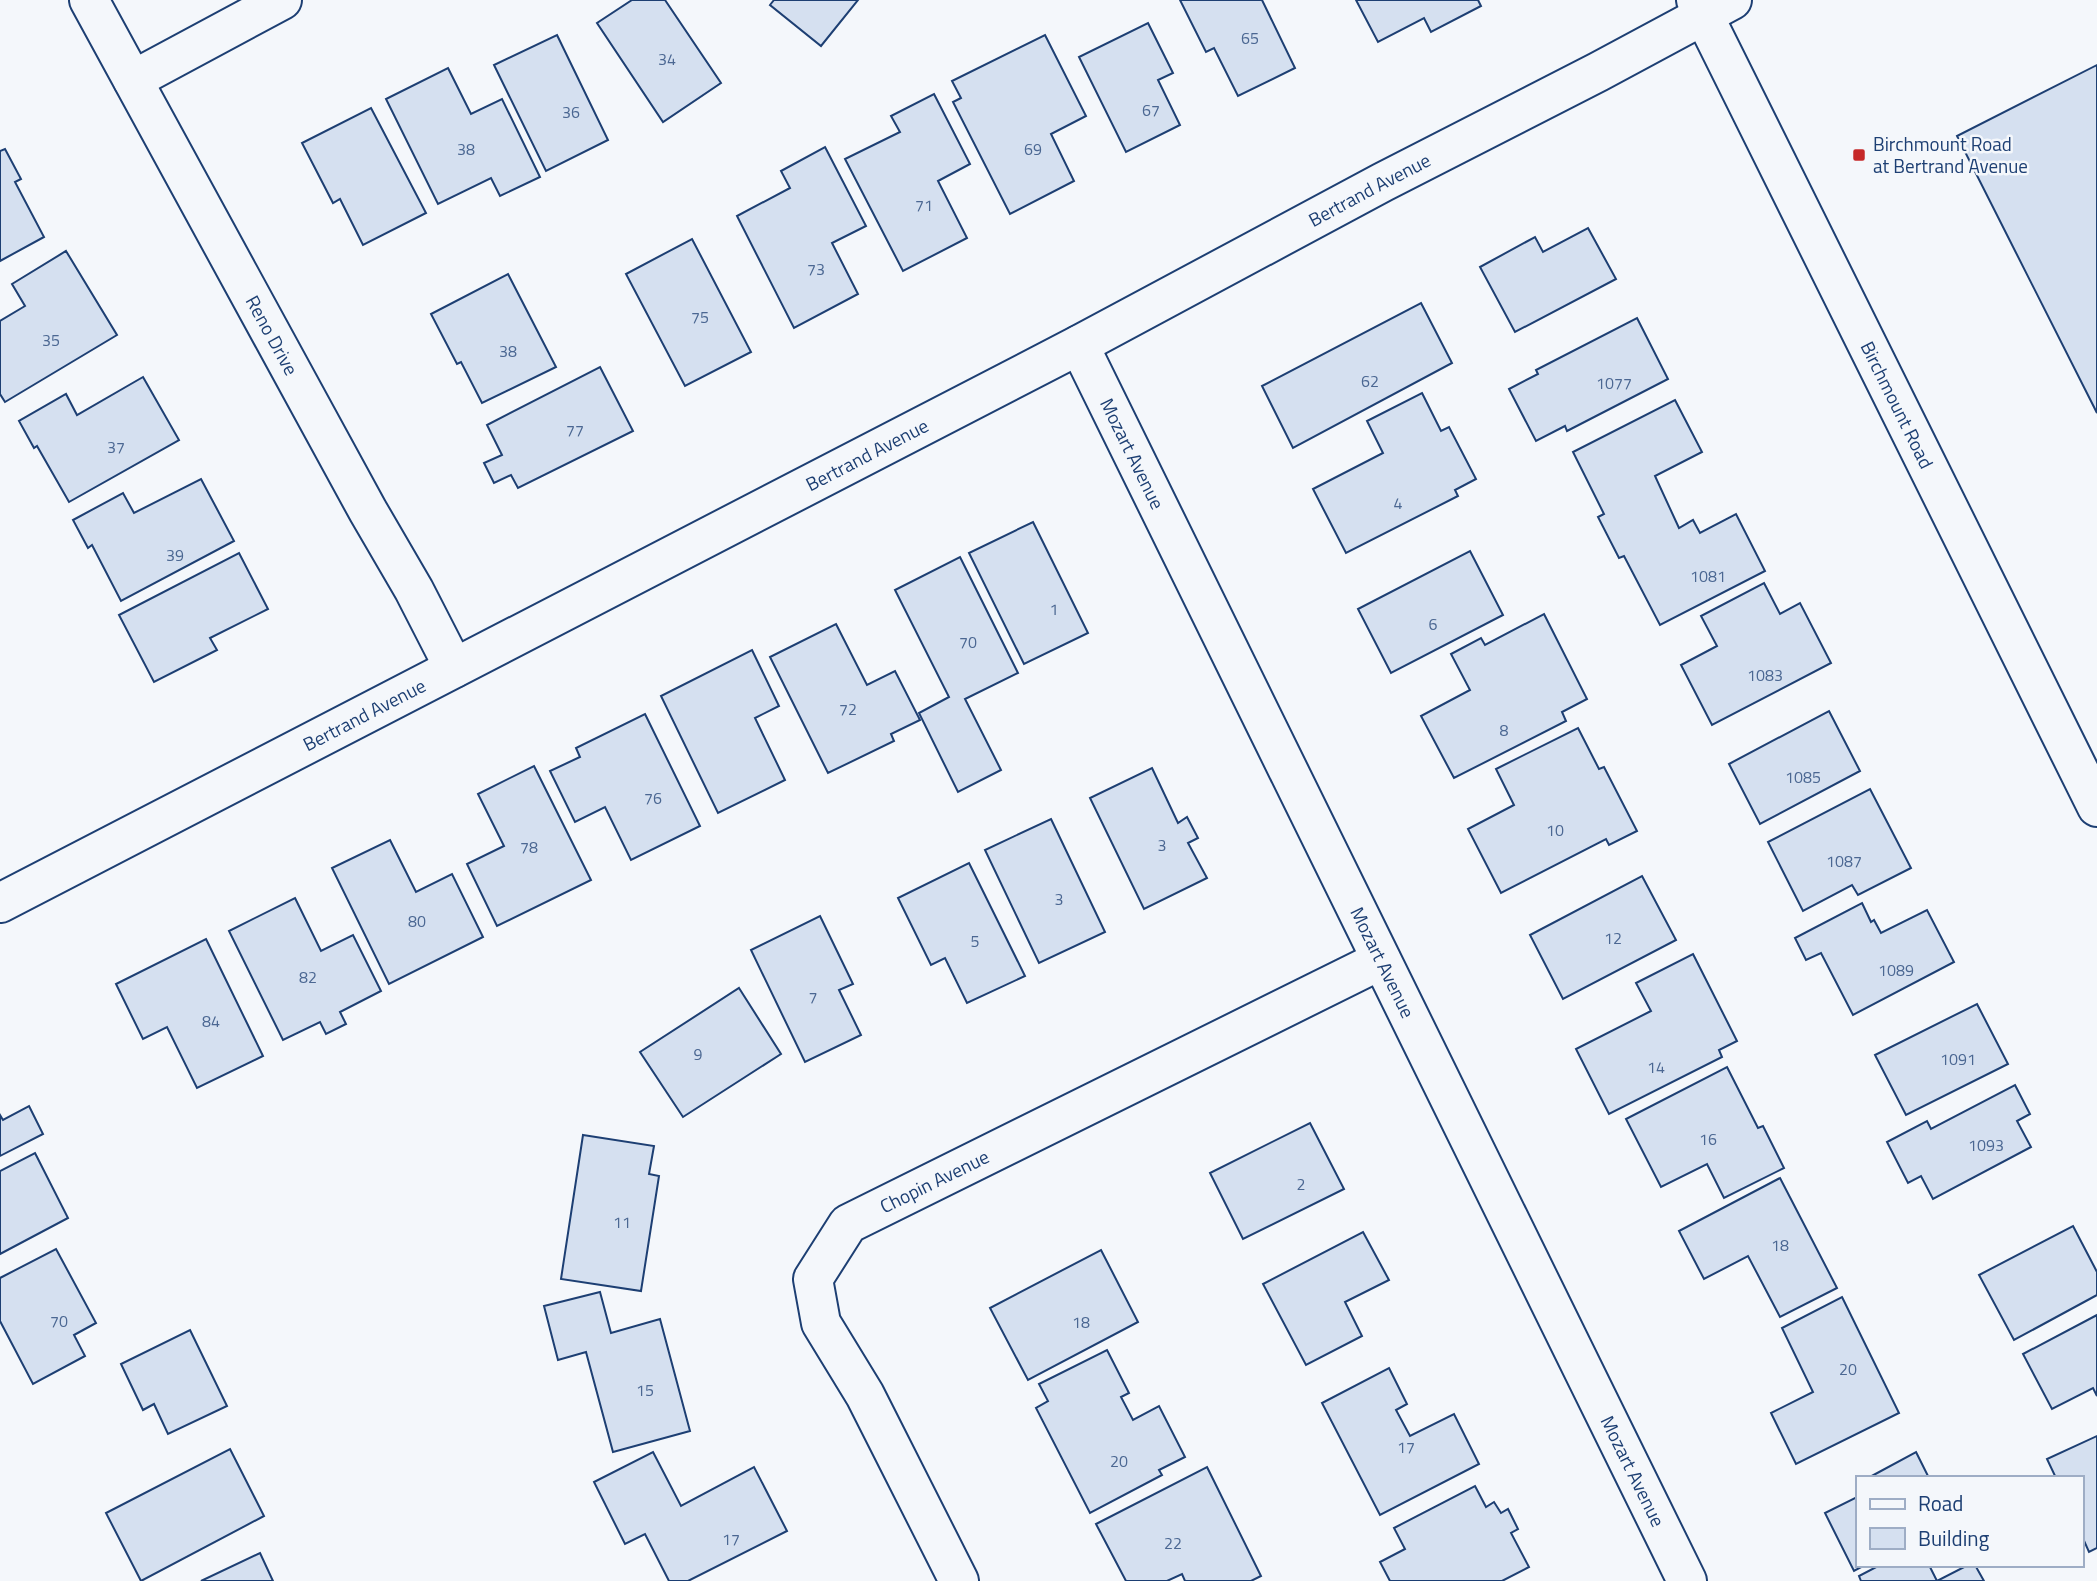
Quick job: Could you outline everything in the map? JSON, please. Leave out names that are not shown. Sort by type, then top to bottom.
[{"type":"street","name":"Reno Drive","points":[[89,0],[368,511],[414,590],[454,668]]},
{"type":"street","points":[[133,80],[282,0]]},
{"type":"street","name":"Bertrand Avenue","points":[[0,903],[1079,345],[1383,182],[1598,72],[1710,5]]},
{"type":"street","name":"Birchmount Road","points":[[1710,5],[2097,807]]},
{"type":"street","name":"Mozart Avenue","points":[[1079,345],[1687,1581]]},
{"type":"street","name":"Chopin Avenue","points":[[959,1581],[865,1395],[821,1323],[813,1279],[848,1224],[1381,960]]},
{"type":"building","points":[[632,0],[665,0],[721,83],[663,122],[597,23]]},
{"type":"building","points":[[774,0],[858,0],[821,46],[770,5]]},
{"type":"building","points":[[1180,0],[1262,0],[1295,68],[1238,96],[1214,48],[1206,52]]},
{"type":"building","points":[[1356,0],[1478,0],[1481,6],[1431,32],[1424,18],[1378,42]]},
{"type":"building","points":[[1148,23],[1173,73],[1158,80],[1180,125],[1126,152],[1079,57]]},
{"type":"building","points":[[557,35],[608,140],[546,171],[494,65]]},
{"type":"building","points":[[1045,35],[1086,116],[1051,134],[1074,181],[1010,214],[953,102],[961,98],[952,81]]},
{"type":"building","points":[[2097,65],[2097,413],[1957,136]]},
{"type":"building","points":[[448,68],[471,114],[502,99],[540,177],[500,196],[491,178],[438,204],[386,99]]},
{"type":"building","points":[[934,94],[970,164],[938,181],[967,238],[903,271],[845,159],[900,132],[891,116]]},
{"type":"building","points":[[371,108],[426,213],[363,245],[340,199],[333,203],[302,143]]},
{"type":"building","points":[[825,147],[866,226],[832,243],[858,294],[794,328],[737,216],[790,188],[781,171]]},
{"type":"building","points":[[5,149],[21,179],[15,182],[44,237],[0,261],[0,151]]},
{"type":"building","points":[[1588,228],[1616,279],[1515,332],[1480,267],[1535,237],[1543,252]]},
{"type":"building","points":[[692,239],[751,352],[685,386],[626,274]]},
{"type":"building","points":[[66,251],[117,335],[5,402],[0,394],[0,321],[25,306],[12,284]]},
{"type":"building","points":[[508,274],[556,367],[482,403],[461,362],[457,364],[431,314]]},
{"type":"building","points":[[1421,303],[1452,363],[1293,448],[1262,386]]},
{"type":"building","points":[[1637,318],[1668,379],[1567,431],[1565,426],[1536,441],[1509,389],[1538,374],[1536,370]]},
{"type":"building","points":[[600,367],[633,431],[518,488],[511,475],[494,483],[484,463],[502,455],[487,425]]},
{"type":"building","points":[[143,377],[179,440],[69,502],[37,446],[34,448],[19,421],[66,394],[77,415]]},
{"type":"building","points":[[1422,393],[1441,431],[1449,427],[1476,479],[1455,490],[1458,496],[1346,553],[1313,489],[1383,453],[1367,421]]},
{"type":"building","points":[[1675,400],[1702,452],[1655,476],[1679,528],[1693,520],[1700,533],[1736,514],[1765,571],[1660,625],[1624,556],[1619,558],[1598,517],[1604,514],[1573,452]]},
{"type":"building","points":[[201,479],[234,541],[121,601],[92,545],[88,548],[73,520],[123,493],[134,513]]},
{"type":"building","points":[[1033,522],[1088,633],[1024,664],[969,553]]},
{"type":"building","points":[[1470,551],[1503,615],[1391,673],[1358,609]]},
{"type":"building","points":[[239,553],[268,609],[210,638],[217,650],[154,682],[119,615]]},
{"type":"building","points":[[960,557],[1018,673],[965,699],[1001,770],[958,792],[919,713],[949,697],[895,590]]},
{"type":"building","points":[[1764,583],[1780,614],[1800,603],[1831,663],[1712,725],[1681,665],[1717,646],[1701,616]]},
{"type":"building","points":[[1544,614],[1587,699],[1562,712],[1566,721],[1454,778],[1421,716],[1470,690],[1451,654],[1481,638],[1485,645]]},
{"type":"building","points":[[836,624],[867,685],[895,671],[920,720],[891,734],[894,741],[828,773],[770,657]]},
{"type":"building","points":[[752,650],[779,706],[755,718],[785,780],[718,813],[661,696]]},
{"type":"building","points":[[1829,711],[1860,771],[1760,824],[1729,764]]},
{"type":"building","points":[[645,714],[700,826],[631,860],[605,807],[575,822],[550,771],[580,757],[576,748]]},
{"type":"building","points":[[1578,728],[1599,769],[1604,767],[1637,831],[1609,845],[1606,839],[1501,893],[1468,829],[1514,805],[1496,769]]},
{"type":"building","points":[[534,766],[591,880],[497,926],[467,864],[504,846],[478,794]]},
{"type":"building","points":[[1152,768],[1178,823],[1187,817],[1198,838],[1188,843],[1207,878],[1144,909],[1090,798]]},
{"type":"building","points":[[1870,789],[1911,868],[1858,895],[1852,885],[1803,911],[1768,842]]},
{"type":"building","points":[[1051,819],[1105,932],[1039,963],[985,850]]},
{"type":"building","points":[[390,840],[416,892],[452,874],[483,937],[389,984],[332,868]]},
{"type":"building","points":[[969,863],[1025,976],[967,1003],[945,958],[931,965],[898,898]]},
{"type":"building","points":[[1642,876],[1676,940],[1563,999],[1530,935]]},
{"type":"building","points":[[295,898],[321,951],[353,935],[381,991],[340,1012],[346,1024],[326,1034],[320,1022],[283,1040],[229,931]]},
{"type":"building","points":[[1862,903],[1871,922],[1874,920],[1881,933],[1927,910],[1954,962],[1853,1015],[1821,953],[1806,960],[1795,938]]},
{"type":"building","points":[[820,916],[853,984],[839,990],[861,1035],[805,1062],[751,950]]},
{"type":"building","points":[[206,939],[263,1056],[197,1088],[167,1027],[143,1039],[116,984]]},
{"type":"building","points":[[1693,954],[1737,1041],[1719,1050],[1722,1057],[1609,1114],[1576,1049],[1651,1011],[1636,983]]},
{"type":"building","points":[[739,988],[781,1054],[683,1117],[640,1052]]},
{"type":"building","points":[[1977,1004],[2008,1064],[1906,1115],[1875,1055]]},
{"type":"building","points":[[1727,1067],[1758,1128],[1763,1126],[1784,1168],[1724,1198],[1707,1164],[1661,1187],[1626,1119]]},
{"type":"building","points":[[2015,1085],[2030,1114],[2017,1121],[2031,1147],[1933,1199],[1921,1176],[1908,1183],[1887,1142],[1927,1121],[1931,1129]]},
{"type":"building","points":[[29,1106],[43,1134],[0,1156],[0,1115],[3,1120]]},
{"type":"building","points":[[1310,1123],[1344,1189],[1243,1239],[1210,1173]]},
{"type":"building","points":[[583,1135],[654,1146],[649,1174],[659,1176],[641,1291],[561,1279]]},
{"type":"building","points":[[35,1153],[68,1218],[0,1254],[0,1171]]},
{"type":"building","points":[[1780,1178],[1837,1288],[1780,1317],[1748,1256],[1704,1279],[1679,1231]]},
{"type":"building","points":[[2073,1226],[2097,1272],[2097,1295],[2014,1340],[1979,1275]]},
{"type":"building","points":[[1363,1232],[1389,1280],[1345,1302],[1362,1336],[1306,1365],[1263,1284]]},
{"type":"building","points":[[56,1249],[96,1323],[74,1335],[85,1356],[33,1384],[0,1321],[0,1278]]},
{"type":"building","points":[[1101,1250],[1138,1322],[1028,1380],[990,1308]]},
{"type":"building","points":[[600,1292],[611,1333],[660,1319],[690,1431],[613,1452],[586,1352],[558,1360],[544,1306]]},
{"type":"building","points":[[1842,1297],[1899,1413],[1796,1464],[1771,1413],[1813,1392],[1782,1328]]},
{"type":"building","points":[[2097,1315],[2097,1396],[2093,1388],[2052,1409],[2023,1354]]},
{"type":"building","points":[[190,1330],[227,1406],[168,1434],[154,1404],[143,1410],[121,1364]]},
{"type":"building","points":[[1107,1350],[1129,1393],[1121,1397],[1133,1420],[1159,1406],[1185,1457],[1159,1470],[1162,1475],[1090,1513],[1036,1408],[1048,1401],[1039,1384]]},
{"type":"building","points":[[1389,1368],[1407,1404],[1396,1410],[1410,1436],[1454,1414],[1479,1464],[1380,1515],[1322,1403]]},
{"type":"building","points":[[2097,1436],[2097,1548],[2089,1552],[2083,1538],[2083,1476],[2055,1476],[2047,1459]]},
{"type":"building","points":[[230,1449],[264,1516],[141,1581],[106,1513]]},
{"type":"building","points":[[653,1452],[681,1506],[754,1467],[787,1531],[688,1581],[669,1581],[645,1534],[625,1544],[594,1482]]},
{"type":"building","points":[[1916,1452],[1928,1476],[1872,1476]]},
{"type":"building","points":[[1207,1467],[1261,1576],[1251,1581],[1185,1581],[1182,1574],[1167,1581],[1126,1581],[1096,1524]]},
{"type":"building","points":[[1475,1486],[1486,1507],[1494,1502],[1501,1513],[1508,1509],[1518,1529],[1511,1533],[1529,1567],[1502,1581],[1390,1581],[1380,1562],[1405,1549],[1394,1528]]},
{"type":"building","points":[[1856,1498],[1856,1567],[1861,1567],[1854,1571],[1825,1513]]},
{"type":"building","points":[[260,1553],[273,1581],[201,1581]]},
{"type":"building","points":[[1876,1567],[1930,1567],[1937,1581],[1861,1581],[1859,1576]]},
{"type":"building","points":[[1964,1567],[1976,1567],[1984,1581],[1937,1581]]},
{"type":"place","name":"Birchmount Road at Bertrand Avenue","points":[[1859,155]]}]
